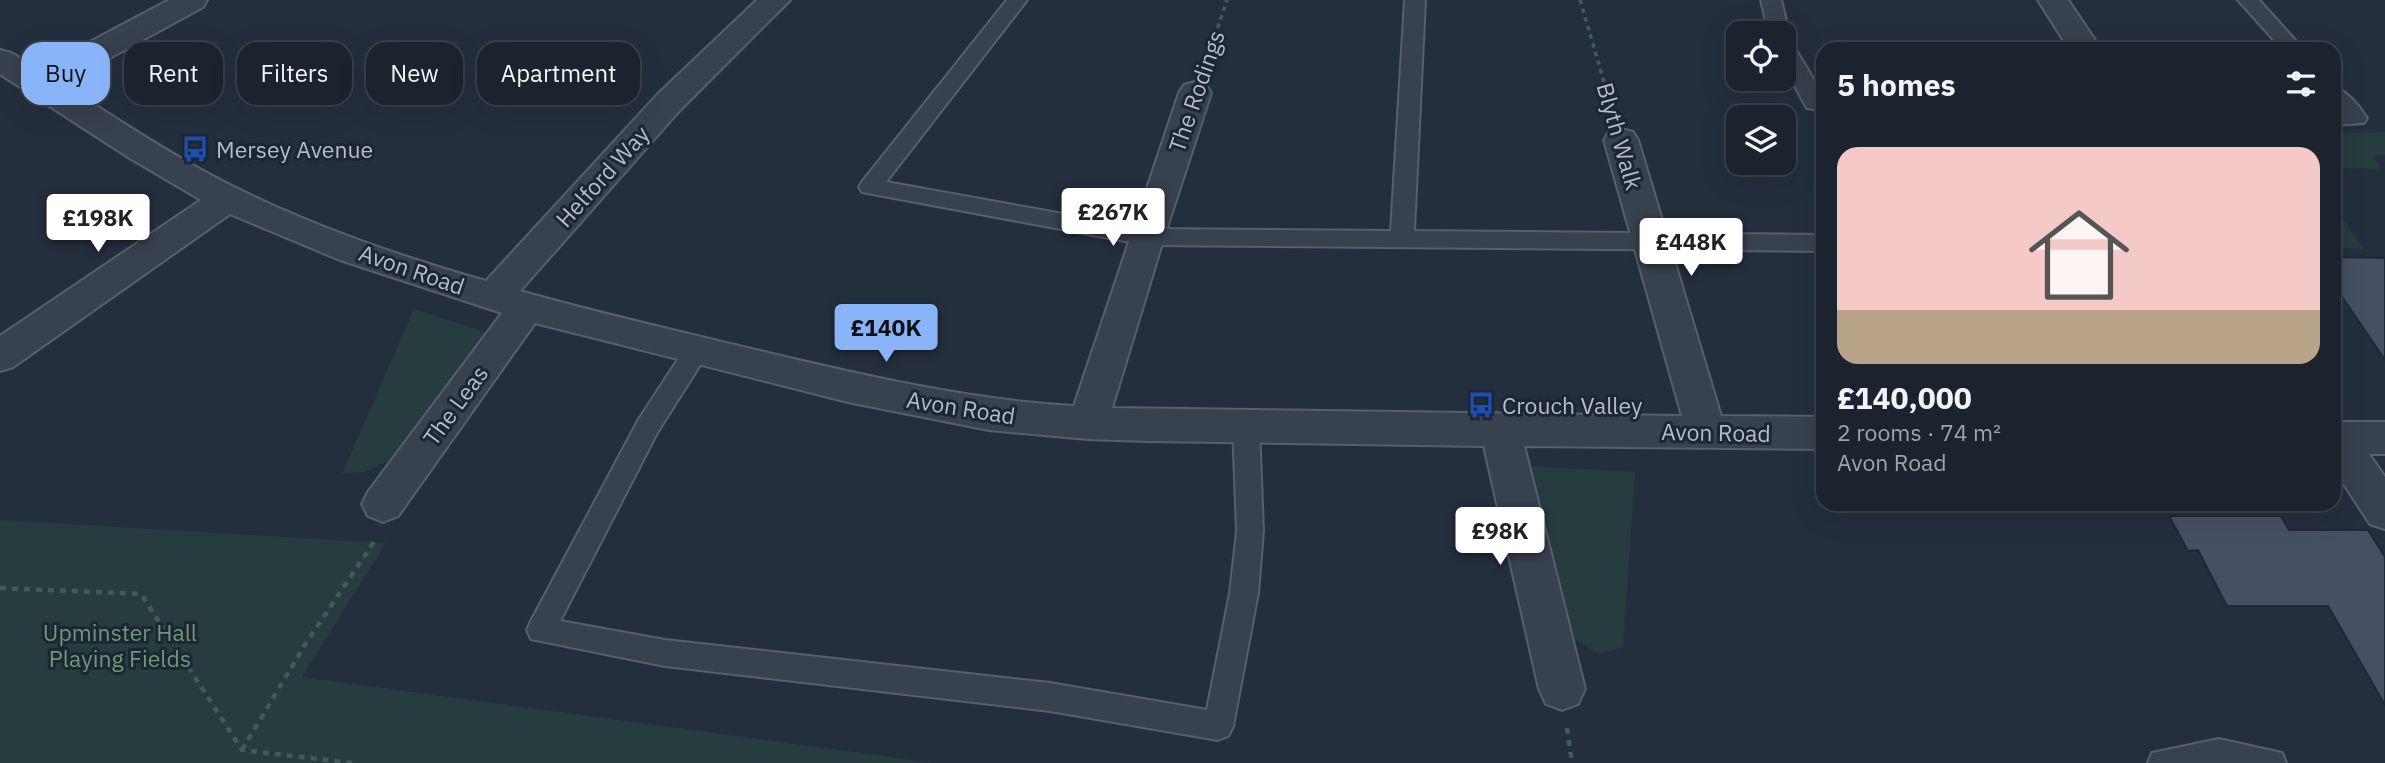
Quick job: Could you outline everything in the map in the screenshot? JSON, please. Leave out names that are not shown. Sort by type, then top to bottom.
[{"type":"street","points":[[110,44],[192,0]]},
{"type":"street","name":"Helford Way","points":[[510,302],[667,103],[775,0]]},
{"type":"street","points":[[2053,0],[2080,42]]},
{"type":"street","name":"Avon Road","points":[[0,60],[21,72]]},
{"type":"street","name":"The Rodings","points":[[1088,423],[1146,237],[1195,93]]},
{"type":"street","name":"Avon Road","points":[[73,105],[133,147],[228,198],[306,233],[510,302],[623,334],[956,408],[1088,423],[1816,433]]},
{"type":"street","name":"Blyth Walk","points":[[1621,140],[1706,432]]},
{"type":"street","points":[[0,356],[228,198]]},
{"type":"street","name":"The Leas","points":[[383,504],[510,302]]},
{"type":"street","points":[[1500,430],[1562,690]]},
{"type":"street","points":[[2341,437],[2385,438]]},
{"type":"street","points":[[2341,446],[2385,511]]},
{"type":"lane","points":[[1017,0],[870,187],[1146,237],[1816,243]]},
{"type":"lane","points":[[1402,239],[1415,0]]},
{"type":"lane","points":[[1771,0],[1776,21]]},
{"type":"lane","points":[[2248,0],[2287,42]]},
{"type":"lane","points":[[1796,69],[1816,103]]},
{"type":"lane","points":[[2341,101],[2357,118],[2341,118]]},
{"type":"lane","points":[[697,351],[648,426],[541,630],[665,653],[1050,697],[1218,726],[1244,593],[1250,531],[1245,427]]},
{"type":"lane","points":[[2163,763],[2219,753],[2271,763]]},
{"type":"path","name":"The Rodings","points":[[1195,93],[1227,0]]},
{"type":"path","name":"Blyth Walk","points":[[1580,0],[1621,140]]},
{"type":"path","points":[[242,750],[306,643],[373,546],[383,504]]},
{"type":"path","points":[[0,588],[141,594],[242,750]]},
{"type":"path","points":[[242,750],[352,763]]},
{"type":"green space","points":[[2385,132],[2385,155],[2373,155],[2382,169],[2341,168],[2341,133]]},
{"type":"green space","points":[[2341,216],[2364,249],[2341,248]]},
{"type":"green space","points":[[414,309],[489,333],[396,458],[364,472],[342,474]]},
{"type":"green space","points":[[1525,466],[1635,472],[1623,647],[1599,654],[1570,636]]},
{"type":"green space","name":"Upminster Hall Playing Fields","points":[[0,520],[386,543],[302,677],[934,763],[0,763]]},
{"type":"building","points":[[2341,257],[2385,258],[2385,360],[2341,295]]},
{"type":"building","points":[[2169,516],[2281,516],[2289,530],[2368,530],[2385,557],[2385,705],[2328,606],[2227,606],[2198,550],[2188,551]]},
{"type":"place","name":"Mersey Avenue","points":[[195,149]]},
{"type":"place","name":"Crouch Valley","points":[[1481,405]]}]
